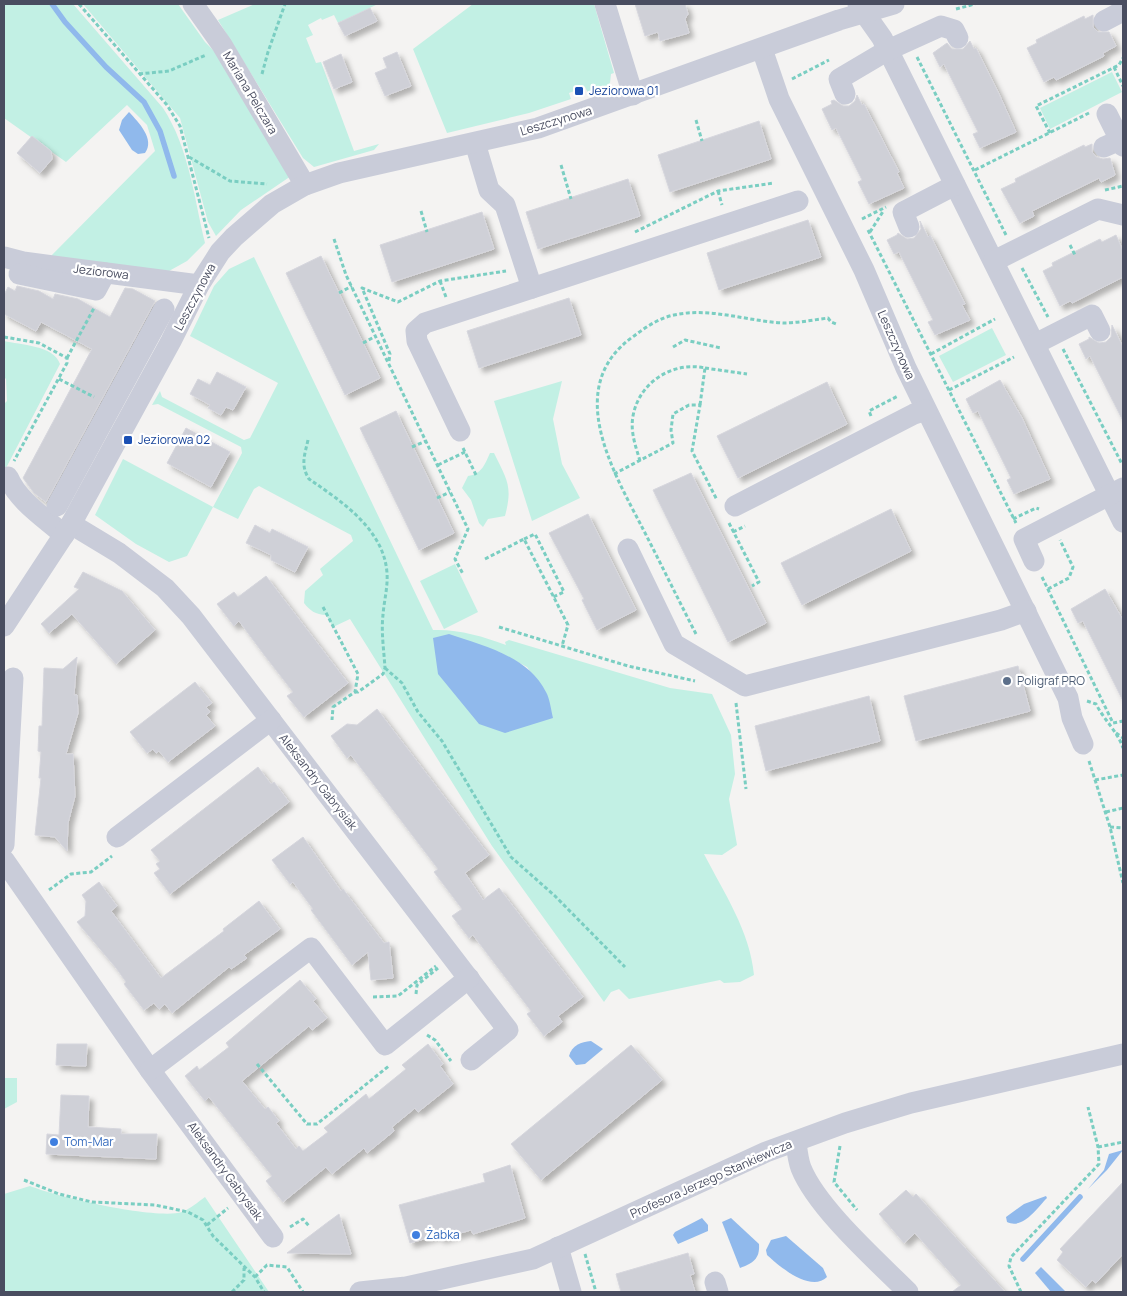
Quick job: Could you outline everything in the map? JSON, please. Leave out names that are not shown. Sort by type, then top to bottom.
[{"type":"street","name":"Mariana Pelczara","points":[[193,4],[222,46],[305,185]]},
{"type":"street","points":[[606,4],[633,95]]},
{"type":"street","name":"Leszczynowa","points":[[4,626],[68,529],[171,342],[199,285],[220,252],[234,236],[272,204],[305,185],[339,173],[538,128],[762,49],[861,8],[894,4]]},
{"type":"street","points":[[861,8],[888,50],[994,261],[1044,339],[1117,491],[1123,522]]},
{"type":"street","points":[[1104,21],[1123,11]]},
{"type":"street","points":[[845,94],[839,79],[888,50],[940,26],[954,30],[958,38]]},
{"type":"street","name":"Leszczynowa","points":[[762,49],[778,99],[864,270],[926,410],[1068,698],[1072,718],[1083,744]]},
{"type":"street","points":[[1107,114],[1116,144]]},
{"type":"street","points":[[475,143],[489,190],[506,206],[532,288]]},
{"type":"street","points":[[909,227],[903,212],[955,185]]},
{"type":"street","points":[[461,438],[417,341],[416,331],[425,323],[798,201]]},
{"type":"street","points":[[994,261],[1098,209],[1123,215]]},
{"type":"street","name":"Jeziorowa","points":[[4,257],[199,285]]},
{"type":"street","points":[[4,271],[96,290],[105,273]]},
{"type":"street","points":[[57,506],[164,309]]},
{"type":"street","points":[[1044,339],[1092,315],[1100,331]]},
{"type":"street","points":[[152,331],[171,342]]},
{"type":"street","points":[[735,506],[914,414],[926,410]]},
{"type":"street","name":"Aleksandry Gabrysiak","points":[[8,477],[13,488],[22,498],[68,529],[119,553],[165,588],[191,616],[508,1030],[462,1062]]},
{"type":"street","points":[[1034,561],[1024,539],[1117,491]]},
{"type":"street","points":[[628,549],[674,644],[745,686],[1001,620],[1026,611]]},
{"type":"street","points":[[4,845],[13,678]]},
{"type":"street","points":[[115,846],[270,720]]},
{"type":"street","name":"Aleksandry Gabrysiak","points":[[4,860],[150,1070],[273,1237]]},
{"type":"street","points":[[150,1070],[311,948],[385,1045],[469,978]]},
{"type":"street","name":"Profesora Jerzego Stankiewicza","points":[[360,1292],[406,1286],[533,1259],[766,1152],[845,1123],[910,1103],[1123,1054]]},
{"type":"street","points":[[796,1142],[801,1167],[823,1202],[853,1237],[908,1292]]},
{"type":"street","points":[[558,1248],[571,1292]]},
{"type":"path","points":[[79,4],[174,115],[180,126],[208,236],[212,244]]},
{"type":"path","points":[[254,98],[286,4]]},
{"type":"path","points":[[909,41],[975,170],[1006,236]]},
{"type":"path","points":[[139,74],[169,71],[195,61],[222,46]]},
{"type":"path","points":[[792,79],[833,58]]},
{"type":"path","points":[[975,170],[1050,133],[1036,106],[1114,67],[1123,58]]},
{"type":"path","points":[[1114,67],[1123,86]]},
{"type":"path","points":[[696,120],[702,141]]},
{"type":"path","points":[[189,157],[230,181],[273,185]]},
{"type":"path","points":[[560,165],[571,199]]},
{"type":"path","points":[[633,233],[718,191],[774,183]]},
{"type":"path","points":[[421,212],[426,232]]},
{"type":"path","points":[[870,233],[880,215]]},
{"type":"path","points":[[868,228],[1011,514]]},
{"type":"path","points":[[334,239],[352,286],[468,528],[455,559],[463,574]]},
{"type":"path","points":[[1022,269],[1048,317],[1044,339],[1064,351],[1123,463]]},
{"type":"path","points":[[389,363],[390,354],[362,288],[398,302],[440,281],[514,270]]},
{"type":"path","points":[[338,293],[352,286]]},
{"type":"path","points":[[640,524],[614,474],[600,435],[597,416],[598,395],[610,361],[621,345],[650,324],[673,315],[707,312],[784,323],[828,318],[836,324]]},
{"type":"path","points":[[8,477],[10,468],[67,363],[67,358],[89,316]]},
{"type":"path","points":[[931,354],[995,319]]},
{"type":"path","points":[[362,343],[376,336]]},
{"type":"path","points":[[4,337],[39,343],[67,358]]},
{"type":"path","points":[[673,347],[685,340],[721,348]]},
{"type":"path","points":[[949,390],[1014,357]]},
{"type":"path","points":[[640,462],[633,436],[633,416],[639,397],[648,386],[671,370],[685,366],[747,374]]},
{"type":"path","points":[[693,449],[705,368]]},
{"type":"path","points":[[59,378],[96,398]]},
{"type":"path","points":[[869,411],[906,392]]},
{"type":"path","points":[[614,474],[673,444],[671,430],[673,414],[689,405],[700,405]]},
{"type":"path","points":[[461,438],[465,452],[476,474]]},
{"type":"path","points":[[308,440],[302,461],[305,473],[309,479],[360,518],[377,542],[387,574],[382,616],[385,668],[379,676],[358,692],[355,692],[333,707],[332,720]]},
{"type":"path","points":[[412,447],[426,441]]},
{"type":"path","points":[[438,466],[465,452]]},
{"type":"path","points":[[437,498],[450,492]]},
{"type":"path","points":[[733,532],[745,526]]},
{"type":"path","points":[[1048,588],[1069,578],[1073,567],[1056,533]]},
{"type":"path","points":[[486,559],[535,534],[564,592],[554,597]]},
{"type":"path","points":[[524,539],[568,625],[562,646]]},
{"type":"path","points":[[504,550],[506,554]]},
{"type":"path","points":[[1034,561],[1113,723],[1123,721]]},
{"type":"path","points":[[323,607],[358,674],[355,692]]},
{"type":"path","points":[[499,627],[628,666],[704,682]]},
{"type":"path","points":[[385,668],[402,683],[418,712],[442,741],[511,857],[555,896],[625,967]]},
{"type":"path","points":[[1068,698],[1096,704],[1104,720],[1123,738]]},
{"type":"path","points":[[736,700],[746,789]]},
{"type":"path","points":[[1116,733],[1123,748]]},
{"type":"path","points":[[1083,744],[1106,812],[1123,880]]},
{"type":"path","points":[[1095,780],[1123,775]]},
{"type":"path","points":[[1106,812],[1123,808]]},
{"type":"path","points":[[1110,827],[1123,828]]},
{"type":"path","points":[[32,902],[71,874],[91,872],[115,846]]},
{"type":"path","points":[[349,998],[398,996],[440,963],[438,969],[417,985],[416,1000]]},
{"type":"path","points":[[410,1025],[415,1032],[435,1040],[462,1062]]},
{"type":"path","points":[[257,1064],[307,1124],[317,1124],[394,1061]]},
{"type":"path","points":[[1021,1292],[1009,1266],[1011,1257],[1099,1164],[1098,1147],[1088,1107]]},
{"type":"path","points":[[845,1123],[834,1182],[858,1212]]},
{"type":"path","points":[[1098,1147],[1123,1142]]},
{"type":"path","points":[[24,1180],[59,1194],[92,1202],[155,1205],[188,1212],[207,1225],[214,1236],[255,1277],[264,1292]]},
{"type":"path","points":[[207,1225],[223,1211]]},
{"type":"path","points":[[580,1237],[596,1292]]},
{"type":"path","points":[[255,1277],[268,1265],[287,1267],[303,1292]]},
{"type":"path","points":[[232,1292],[244,1280],[244,1268]]},
{"type":"green space","points":[[4,4],[73,4],[163,108],[172,123],[185,156],[205,243],[187,261],[169,271],[49,258],[155,151],[147,125],[127,105],[66,162],[4,118]]},
{"type":"green space","points":[[83,4],[178,4],[205,42],[222,59],[291,176],[241,210],[216,236],[208,222],[180,118]]},
{"type":"green space","points":[[255,4],[378,4],[338,23],[334,15],[322,20],[321,18],[308,25],[313,35],[306,38],[316,63],[321,62],[354,151],[379,144],[374,150],[314,167],[303,158],[218,20]]},
{"type":"green space","points":[[473,4],[594,4],[614,73],[611,74],[610,83],[605,88],[588,93],[585,87],[569,93],[571,99],[529,113],[447,133],[413,49]]},
{"type":"green space","points":[[1112,72],[1122,92],[1050,129],[1040,108]]},
{"type":"green space","points":[[254,257],[433,630],[470,634],[506,645],[505,642],[509,640],[670,688],[712,694],[731,735],[735,774],[729,799],[737,845],[722,855],[704,854],[742,928],[752,959],[754,975],[740,982],[724,983],[720,980],[629,999],[619,989],[611,992],[604,1002],[492,846],[350,619],[333,627],[326,615],[313,612],[304,603],[305,591],[323,575],[320,569],[353,541],[351,535],[259,486],[254,489],[238,519],[213,507],[242,453],[241,447],[158,404],[152,405],[160,391],[162,397],[244,440],[250,438],[278,383],[190,336],[214,286],[229,269]],"holes":[[[497,651],[527,667],[546,692]]]},
{"type":"green space","points":[[992,328],[1006,355],[953,382],[939,356]]},
{"type":"green space","points":[[4,341],[44,349],[57,358],[60,364],[5,470],[4,404],[7,401],[6,379],[4,377]]},
{"type":"green space","points":[[562,381],[553,419],[562,464],[580,498],[532,521],[494,401]]},
{"type":"green space","points":[[490,453],[494,453],[505,477],[508,497],[505,516],[488,519],[483,527],[479,523],[471,500],[462,488],[468,476],[480,471]]},
{"type":"green space","points":[[123,459],[213,507],[187,556],[169,562],[136,544],[95,515]]},
{"type":"green space","points":[[455,564],[478,612],[444,629],[420,581]]},
{"type":"green space","points":[[4,1078],[17,1078],[17,1102],[4,1109]]},
{"type":"green space","points":[[30,1186],[83,1201],[152,1213],[169,1214],[182,1212],[205,1197],[269,1292],[4,1292],[4,1194]]},
{"type":"water","points":[[129,112],[141,126],[147,137],[148,148],[145,153],[138,154],[132,150],[119,130],[122,120]]},
{"type":"water","points":[[449,634],[504,654],[528,669],[546,692],[553,718],[505,733],[479,724],[438,674],[433,638]]},
{"type":"water","points":[[591,1041],[603,1049],[585,1064],[576,1065],[569,1056],[572,1049],[580,1043]]},
{"type":"water","points":[[1123,1150],[1088,1189],[1104,1170],[1109,1154]]},
{"type":"water","points":[[1046,1196],[1047,1198],[1024,1221],[1013,1224],[1007,1222],[1006,1217],[1024,1204]]},
{"type":"water","points":[[702,1218],[708,1225],[708,1231],[678,1244],[673,1235],[675,1232]]},
{"type":"water","points":[[731,1218],[759,1244],[755,1260],[740,1268],[722,1222]]},
{"type":"water","points":[[786,1236],[823,1268],[827,1277],[813,1282],[804,1280],[787,1271],[767,1255],[766,1250],[771,1240]]},
{"type":"water","points":[[1041,1267],[1066,1292],[1051,1292],[1035,1273]]},
{"type":"building","points":[[635,4],[685,4],[688,14],[685,19],[689,33],[660,41],[658,32],[645,36]]},
{"type":"building","points":[[370,8],[377,21],[345,36],[338,23]]},
{"type":"building","points":[[1093,15],[1093,27],[1098,32],[1109,32],[1116,46],[1103,53],[1104,56],[1056,80],[1054,77],[1044,82],[1027,48],[1037,43],[1036,40],[1084,16],[1085,19]]},
{"type":"building","points":[[970,41],[974,49],[976,48],[1016,132],[980,148],[973,134],[978,132],[944,64],[940,67],[933,53],[947,43],[952,49],[963,49]]},
{"type":"building","points":[[397,52],[411,86],[385,96],[375,73],[387,68],[383,58]]},
{"type":"building","points":[[341,54],[352,82],[334,89],[323,62]]},
{"type":"building","points":[[857,95],[862,105],[864,104],[899,172],[897,173],[904,188],[869,204],[858,182],[862,180],[836,128],[832,130],[822,109],[832,104],[831,101],[834,100],[843,106],[849,106],[855,101]]},
{"type":"building","points":[[759,121],[771,159],[670,192],[658,155]]},
{"type":"building","points":[[32,136],[51,151],[52,159],[40,173],[17,153]]},
{"type":"building","points":[[1092,144],[1092,152],[1096,157],[1110,158],[1115,175],[1101,182],[1099,178],[1032,211],[1034,216],[1020,223],[1001,189],[1016,182],[1015,179],[1084,145],[1085,147]]},
{"type":"building","points":[[628,179],[640,216],[538,249],[526,212]]},
{"type":"building","points":[[482,212],[494,249],[392,282],[380,245]]},
{"type":"building","points":[[808,220],[821,257],[719,290],[707,253]]},
{"type":"building","points":[[920,221],[928,237],[930,235],[965,304],[962,305],[970,320],[935,335],[928,322],[933,320],[899,252],[894,254],[887,240],[898,233],[907,239],[914,238],[921,229]]},
{"type":"building","points":[[1116,235],[1123,251],[1123,277],[1072,303],[1070,301],[1060,306],[1043,271],[1053,266],[1052,263],[1100,239],[1102,242]]},
{"type":"building","points":[[321,256],[380,378],[345,395],[286,273]]},
{"type":"building","points":[[17,286],[39,291],[53,299],[55,294],[78,299],[110,317],[125,288],[133,289],[155,301],[46,502],[34,493],[23,478],[92,349],[41,322],[36,331],[4,314],[4,295],[8,287],[15,291]]},
{"type":"building","points":[[569,298],[581,335],[479,368],[467,331]]},
{"type":"building","points":[[1112,325],[1123,347],[1123,421],[1090,356],[1086,359],[1079,344],[1089,339],[1089,337],[1099,343],[1106,342],[1111,337]]},
{"type":"building","points":[[217,372],[246,387],[233,410],[226,407],[221,415],[208,408],[210,405],[190,394],[198,379],[210,385]]},
{"type":"building","points":[[1000,380],[1022,418],[1050,479],[1014,494],[1007,480],[1011,478],[978,411],[973,413],[966,399]]},
{"type":"building","points":[[827,382],[847,424],[738,478],[717,436]]},
{"type":"building","points":[[396,411],[454,533],[419,550],[360,428]]},
{"type":"building","points":[[186,428],[230,452],[211,487],[167,463]]},
{"type":"building","points":[[691,473],[766,623],[728,642],[653,490]]},
{"type":"building","points":[[891,509],[911,551],[802,605],[781,563]]},
{"type":"building","points":[[588,514],[636,610],[597,630],[582,600],[584,599],[549,533]]},
{"type":"building","points":[[255,525],[270,533],[272,529],[308,547],[295,572],[271,560],[271,555],[246,543]]},
{"type":"building","points":[[83,572],[122,591],[155,630],[116,664],[72,614],[49,633],[41,624],[79,589],[74,587]]},
{"type":"building","points":[[266,576],[348,683],[304,717],[287,696],[293,692],[239,621],[234,626],[217,604],[234,592],[238,597]]},
{"type":"building","points":[[1105,589],[1123,620],[1123,701],[1083,621],[1078,623],[1071,609]]},
{"type":"building","points":[[77,657],[74,695],[77,695],[78,713],[66,754],[73,754],[75,796],[68,823],[67,851],[55,837],[35,835],[41,778],[39,778],[41,752],[38,751],[39,726],[42,726],[44,668],[63,669]]},
{"type":"building","points":[[1018,666],[1030,711],[916,741],[904,696]]},
{"type":"building","points":[[195,682],[212,703],[206,707],[210,712],[206,715],[215,726],[168,762],[159,751],[156,753],[153,749],[147,753],[130,732]]},
{"type":"building","points":[[869,696],[880,741],[766,771],[755,726]]},
{"type":"building","points":[[377,709],[489,855],[465,873],[483,900],[499,888],[583,997],[558,1016],[562,1022],[544,1036],[527,1014],[531,1011],[473,935],[469,938],[452,916],[462,909],[434,872],[438,869],[351,755],[347,758],[331,736],[347,724],[357,725]]},
{"type":"building","points":[[258,767],[271,784],[274,782],[289,802],[170,894],[154,873],[160,869],[156,864],[160,861],[151,850]]},
{"type":"building","points":[[303,837],[341,891],[343,889],[384,943],[389,942],[393,978],[371,980],[368,952],[352,965],[311,910],[313,909],[293,882],[290,884],[272,860]]},
{"type":"building","points":[[99,882],[117,906],[111,911],[161,978],[224,931],[223,929],[259,901],[280,929],[244,955],[247,958],[231,969],[229,967],[172,1013],[165,1004],[159,1009],[154,1003],[144,1010],[124,984],[126,982],[116,968],[77,922],[85,916],[86,901],[82,895]]},
{"type":"building","points":[[300,980],[316,999],[313,1001],[327,1018],[312,1030],[309,1026],[242,1081],[265,1109],[268,1107],[279,1121],[276,1123],[296,1149],[299,1146],[303,1151],[328,1132],[324,1128],[366,1094],[369,1099],[406,1069],[402,1065],[428,1044],[443,1064],[440,1066],[453,1084],[418,1112],[415,1108],[392,1127],[394,1131],[367,1153],[364,1148],[332,1174],[326,1167],[283,1202],[266,1181],[272,1176],[209,1097],[205,1101],[185,1076],[197,1066],[199,1070],[229,1047],[226,1043]]},
{"type":"building","points":[[57,1044],[87,1044],[86,1066],[56,1065]]},
{"type":"building","points":[[631,1045],[662,1080],[541,1180],[511,1144]]},
{"type":"building","points":[[61,1095],[89,1096],[88,1127],[121,1129],[121,1134],[157,1134],[156,1159],[46,1154],[47,1134],[59,1135]]},
{"type":"building","points":[[510,1165],[525,1218],[473,1234],[471,1230],[440,1239],[438,1235],[410,1243],[399,1205],[485,1182],[483,1174]]},
{"type":"building","points":[[1123,1182],[1123,1254],[1096,1283],[1092,1280],[1086,1287],[1057,1260],[1063,1252],[1060,1249]]},
{"type":"building","points":[[906,1190],[913,1197],[916,1194],[1005,1292],[952,1292],[961,1285],[915,1233],[904,1243],[879,1214]]},
{"type":"building","points":[[339,1214],[351,1254],[287,1253],[328,1222]]},
{"type":"building","points":[[688,1253],[694,1274],[690,1275],[695,1292],[621,1292],[616,1274]]},
{"type":"waterway","points":[[52,4],[65,22],[106,67],[144,102],[160,131],[174,176]]},
{"type":"waterway","points":[[1023,1259],[1080,1197]]},
{"type":"place","name":"Jeziorowa 01","points":[[579,91]]},
{"type":"place","name":"Jeziorowa 02","points":[[128,440]]},
{"type":"place","name":"Poligraf PRO","points":[[1007,681]]},
{"type":"place","name":"Tom-Mar","points":[[54,1142]]},
{"type":"place","name":"Żabka","points":[[416,1235]]}]
